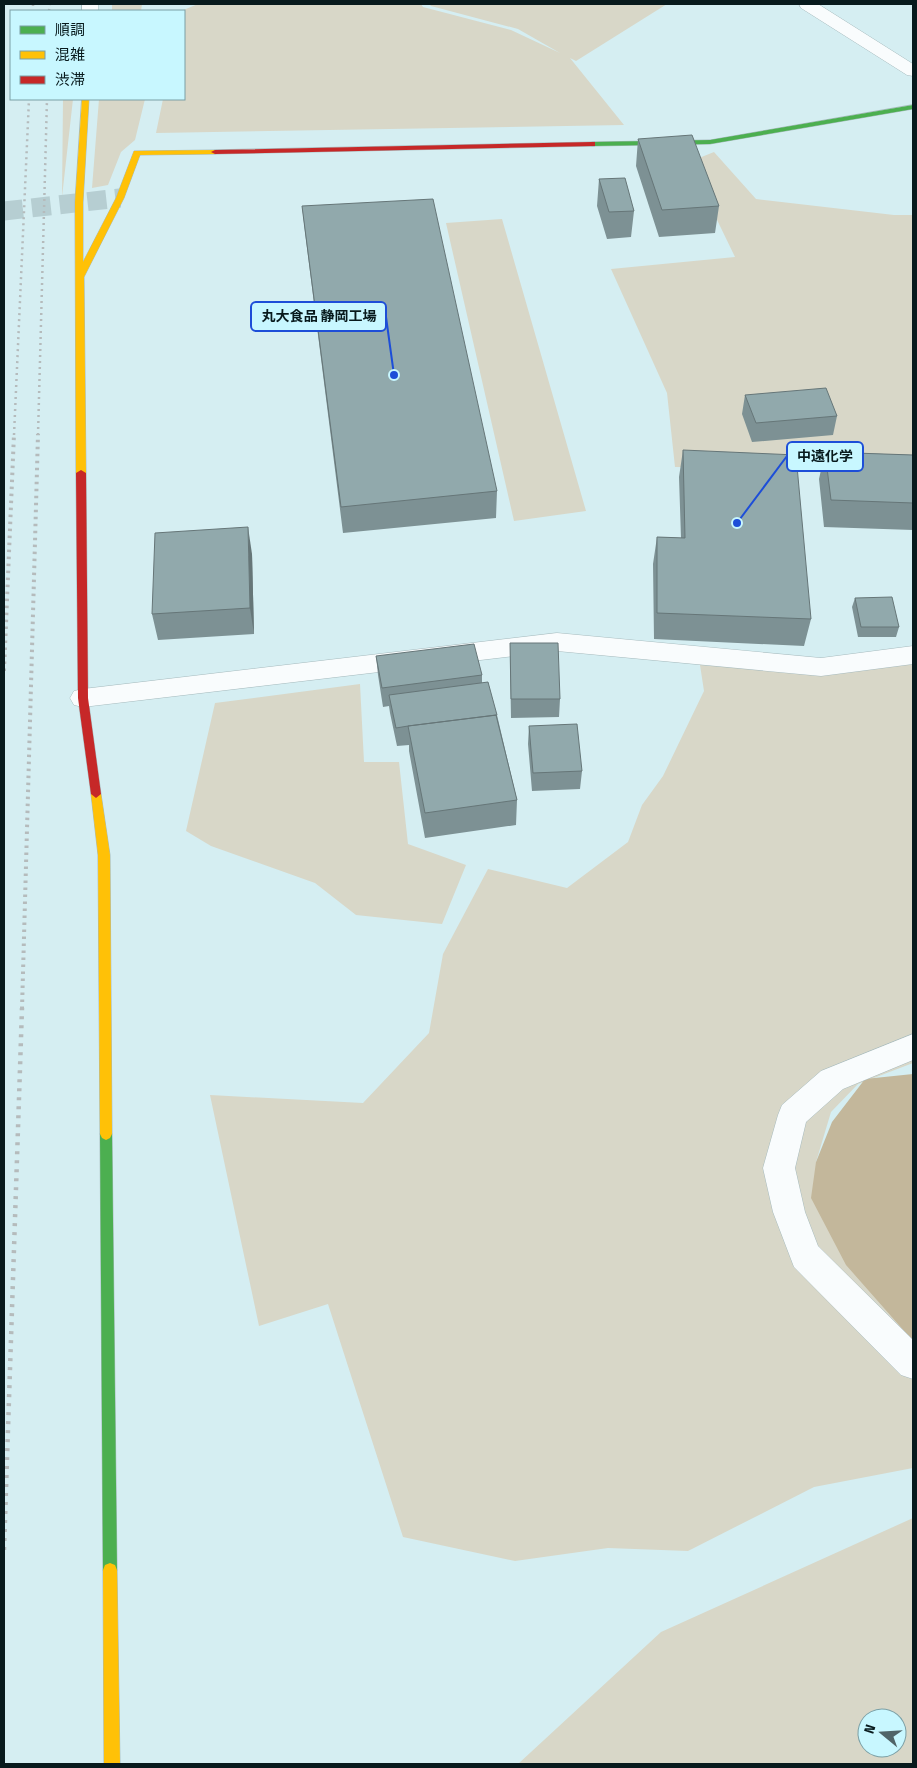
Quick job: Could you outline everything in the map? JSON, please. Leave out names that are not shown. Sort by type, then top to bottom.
[{"type":"street","points":[[807,4],[913,71]]},
{"type":"street","points":[[85,100],[79,202],[83,698],[104,855],[112,1764]]},
{"type":"street","points":[[79,279],[120,198],[137,153],[710,142],[913,107]]},
{"type":"street","points":[[83,698],[557,642],[821,668],[913,655]]},
{"type":"street","points":[[913,1047],[832,1080],[793,1115],[779,1168],[789,1212],[805,1256],[913,1363]]},
{"type":"shaded area","points":[[112,4],[142,4],[141,10],[112,10]]},
{"type":"shaded area","points":[[198,4],[421,4],[423,7],[511,30],[560,53],[518,29],[429,4],[667,4],[576,61],[570,58],[624,125],[156,133],[163,100],[185,100],[185,10],[183,10]]},
{"type":"shaded area","points":[[63,100],[73,100],[62,197]]},
{"type":"shaded area","points":[[99,100],[145,100],[135,140],[121,152],[108,185],[92,188]]},
{"type":"shaded area","points":[[714,152],[756,199],[894,215],[913,215],[913,466],[892,470],[675,467],[667,393],[611,269],[735,257],[689,162]]},
{"type":"shaded area","points":[[502,219],[586,511],[514,521],[446,223]]},
{"type":"shaded area","points":[[913,661],[913,1063],[858,1084],[831,1112],[816,1162],[913,1345],[913,1468],[814,1487],[688,1551],[608,1548],[515,1561],[403,1537],[328,1304],[259,1326],[210,1095],[363,1103],[429,1033],[443,954],[488,869],[567,888],[628,842],[642,805],[663,776],[704,691],[700,665],[824,671]]},
{"type":"shaded area","points":[[360,684],[364,762],[399,762],[408,844],[466,865],[442,924],[356,915],[315,883],[211,846],[186,831],[215,703]]},
{"type":"shaded area","points":[[913,1074],[913,1344],[906,1333],[846,1265],[811,1198],[816,1162],[832,1122],[865,1079]]},
{"type":"shaded area","points":[[913,1518],[913,1764],[518,1764],[661,1632]]},
{"type":"building","points":[[692,135],[719,206],[662,210],[638,139]]},
{"type":"building","points":[[625,178],[634,211],[609,212],[599,179]]},
{"type":"building","points":[[433,199],[497,491],[341,507],[302,206]]},
{"type":"building","points":[[826,388],[837,416],[756,423],[745,395]]},
{"type":"building","points":[[683,450],[796,455],[811,619],[657,613],[657,537],[685,538]]},
{"type":"building","points":[[825,452],[913,455],[913,503],[831,500]]},
{"type":"building","points":[[248,527],[250,608],[152,614],[155,533]]},
{"type":"building","points":[[892,597],[899,627],[861,627],[855,598]]},
{"type":"building","points":[[510,643],[558,643],[560,699],[511,699]]},
{"type":"building","points":[[474,644],[482,675],[382,688],[376,656]]},
{"type":"building","points":[[488,682],[497,715],[396,728],[389,695]]},
{"type":"building","points":[[496,715],[517,800],[425,813],[408,726]]},
{"type":"building","points":[[577,724],[582,771],[533,773],[529,726]]},
{"type":"tunnel","points":[[4,211],[120,198]]},
{"type":"railway","points":[[33,4],[33,10]]},
{"type":"railway","points":[[49,10],[50,4]]},
{"type":"railway","points":[[14,435],[29,100]]},
{"type":"railway","points":[[38,435],[47,100]]},
{"type":"railway","points":[[4,671],[14,434]]},
{"type":"railway","points":[[22,1009],[38,434]]},
{"type":"railway","points":[[4,1550],[22,1008]]},
{"type":"traffic: fast","points":[[592,144],[710,142],[913,107]]},
{"type":"traffic: fast","points":[[106,1134],[110,1570]]},
{"type":"traffic: slow","points":[[81,473],[79,202],[85,100]]},
{"type":"traffic: slow","points":[[81,275],[120,198],[137,153],[215,152]]},
{"type":"traffic: slow","points":[[96,794],[104,855],[106,1134]]},
{"type":"traffic: slow","points":[[110,1570],[112,1764]]},
{"type":"traffic: jam","points":[[215,152],[592,144]]},
{"type":"traffic: jam","points":[[81,473],[83,698],[96,794]]},
{"type":"place","name":"丸大食品 静岡工場","points":[[394,375]]},
{"type":"place","name":"中遠化学","points":[[737,523]]}]
